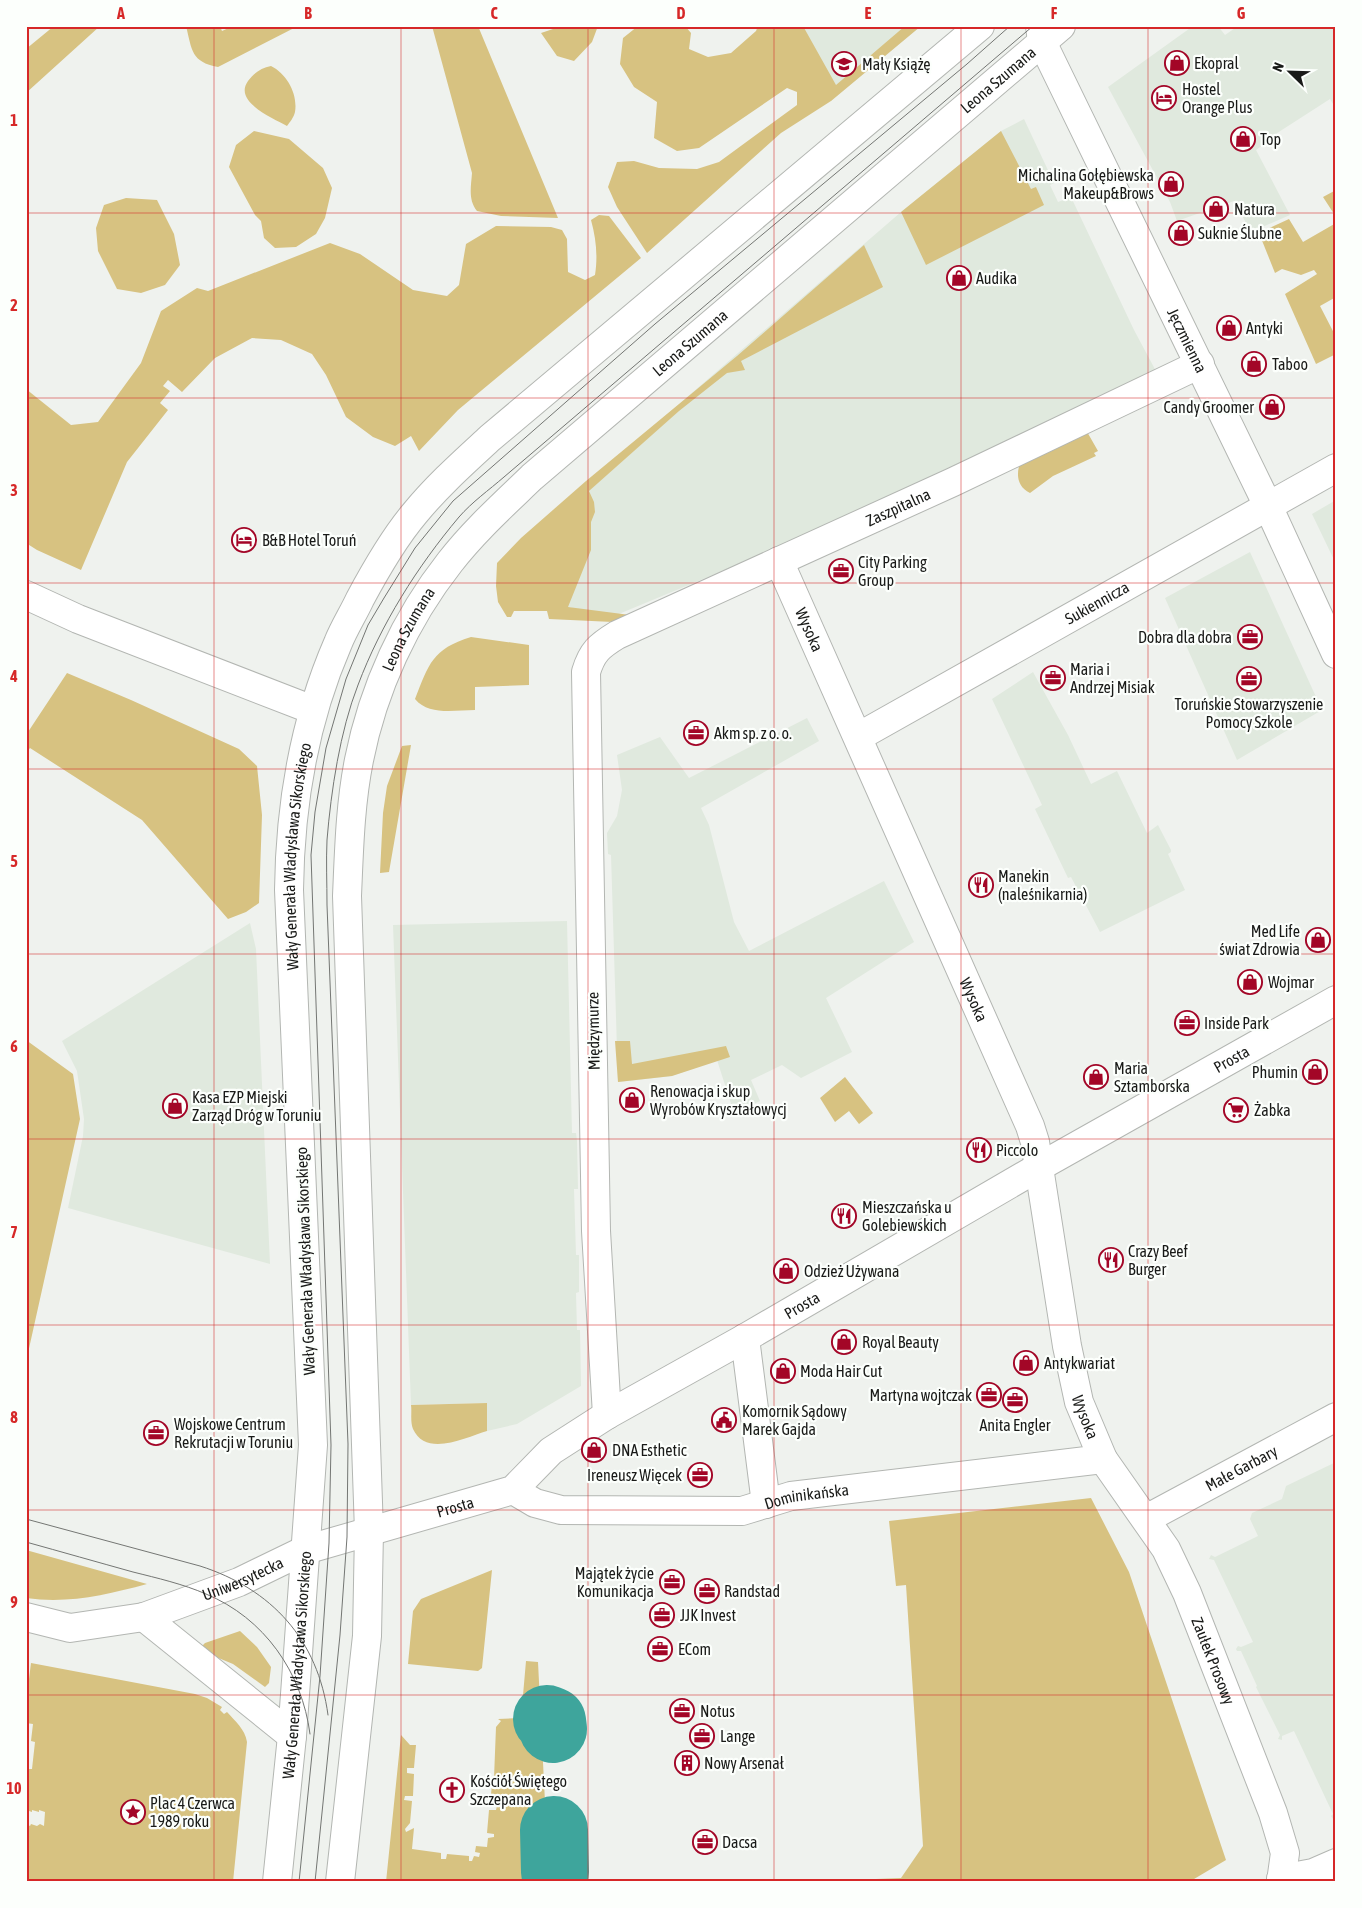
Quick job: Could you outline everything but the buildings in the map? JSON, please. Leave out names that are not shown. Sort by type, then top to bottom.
[{"type":"street","points":[[26,595],[78,619],[314,710],[338,643],[386,552],[414,513],[448,477],[490,438],[980,26]]},
{"type":"street","name":"Jęczmienna","points":[[1048,32],[1200,364],[1336,654]]},
{"type":"street","name":"Leona Szumana","points":[[369,1531],[347,896],[350,826],[359,760],[374,704],[391,659],[413,614],[450,561],[487,520],[532,477],[1048,32]]},
{"type":"street","name":"Zaszpitalna","points":[[596,649],[617,635],[954,482],[1200,364]]},
{"type":"street","name":"Sukiennicza","points":[[858,737],[1336,468]]},
{"type":"street","name":"Wysoka","points":[[778,561],[1028,1122],[1035,1142],[1067,1346],[1079,1402],[1103,1459]]},
{"type":"street","name":"Międzymurze","points":[[596,649],[590,659],[586,672],[596,1231],[607,1415]]},
{"type":"street","name":"Wały Generała Władysława Sikorskiego","points":[[276,1882],[292,1736],[313,1445],[289,890],[290,847],[297,785],[314,710]]},
{"type":"street","name":"Prosta","points":[[369,1531],[513,1490],[551,1451],[607,1415],[745,1338],[1039,1166],[1336,1000]]},
{"type":"street","points":[[745,1338],[766,1504]]},
{"type":"street","name":"Małe Garbary","points":[[1146,1519],[1336,1417]]},
{"type":"street","name":"Dominikańska","points":[[513,1490],[535,1503],[561,1510],[742,1511],[791,1496],[1103,1459]]},
{"type":"street","name":"Zaułek Prosowy","points":[[1103,1459],[1166,1550],[1187,1593],[1273,1812],[1285,1853],[1281,1880]]},
{"type":"street","points":[[340,1882],[368,1636],[369,1531]]},
{"type":"street","name":"Uniwersytecka","points":[[26,1617],[70,1628],[144,1617],[239,1582],[305,1550],[369,1531]]},
{"type":"street","points":[[144,1617],[292,1736]]},
{"type":"street","points":[[1281,1880],[1313,1873],[1336,1863]]},
{"type":"shaded area","points":[[54,26],[100,26],[26,93],[26,49]]},
{"type":"shaded area","points":[[186,26],[220,26],[222,31],[233,26],[298,26],[218,67],[202,62],[194,54]]},
{"type":"shaded area","points":[[432,26],[478,26],[558,218],[501,216],[477,211],[474,207],[471,193],[472,173]]},
{"type":"shaded area","points":[[562,26],[598,26],[592,42],[574,61],[557,56],[541,33]]},
{"type":"shaded area","points":[[638,26],[660,28],[685,26],[691,33],[689,49],[708,57],[731,53],[756,31],[758,26],[803,26],[836,85],[905,26],[921,26],[831,101],[781,133],[647,253],[617,207],[608,187],[617,162],[634,161],[659,168],[697,169],[719,162],[797,105],[797,92],[787,88],[699,148],[677,151],[654,138],[657,102],[634,87],[620,64],[623,38]]},
{"type":"shaded area","name":"Mały Książę","points":[[796,26],[921,26],[831,101]]},
{"type":"shaded area","points":[[1193,26],[1218,26],[1225,35],[1238,26],[1336,26],[1336,109],[1330,99],[1271,137],[1271,139],[1256,150],[1290,215],[1251,232],[1234,201],[1177,221],[1170,202],[1108,87]]},
{"type":"shaded area","points":[[271,66],[286,79],[295,98],[294,114],[287,126],[265,114],[250,102],[246,96],[245,89],[250,78],[255,73]]},
{"type":"shaded area","points":[[1024,119],[1054,183],[1050,185],[1058,202],[1071,197],[1134,330],[1157,373],[756,557],[614,616],[568,607],[522,540],[901,212],[1001,131]]},
{"type":"shaded area","points":[[254,131],[289,139],[323,168],[332,188],[325,218],[316,234],[296,247],[275,248],[264,238],[261,221],[255,215],[229,167],[236,145]]},
{"type":"shaded area","points":[[1001,131],[1031,189],[1036,187],[1044,205],[926,265],[901,212]]},
{"type":"shaded area","points":[[1336,190],[1336,217],[1323,197]]},
{"type":"shaded area","points":[[126,198],[157,200],[174,234],[180,265],[165,285],[141,293],[117,289],[98,251],[96,228],[104,205]]},
{"type":"shaded area","points":[[599,215],[609,216],[641,258],[458,410],[419,451],[411,436],[395,446],[373,437],[346,417],[326,375],[312,354],[281,340],[252,338],[215,358],[182,392],[168,380],[163,386],[170,391],[160,403],[168,410],[127,462],[81,570],[26,543],[26,389],[71,425],[98,422],[141,363],[161,311],[197,288],[208,291],[330,243],[360,254],[413,290],[447,296],[459,285],[466,244],[496,226],[551,227],[562,230],[567,239],[568,272],[585,280],[595,275],[596,247],[591,220]]},
{"type":"shaded area","points":[[1289,219],[1303,242],[1336,223],[1336,297],[1320,306],[1336,337],[1336,354],[1316,364],[1285,294],[1317,274],[1314,270],[1301,275],[1282,269],[1275,273],[1259,233]]},
{"type":"shaded area","points":[[864,245],[883,287],[741,361],[745,370],[727,373],[679,411],[589,491],[594,502],[595,512],[591,522],[591,550],[568,607],[630,615],[613,622],[549,619],[547,611],[514,611],[511,617],[507,617],[498,602],[496,586],[497,563],[521,538],[586,481],[737,356]]},
{"type":"shaded area","points":[[1086,430],[1098,451],[1094,453],[1096,456],[1053,476],[1030,493],[1022,487],[1018,479],[1021,460]]},
{"type":"shaded area","points":[[1336,500],[1336,564],[1312,514]]},
{"type":"shaded area","points":[[1250,552],[1322,710],[1237,760],[1165,598]]},
{"type":"shaded area","points":[[471,637],[529,645],[529,685],[475,687],[475,710],[443,711],[427,708],[421,704],[415,699],[424,676],[434,659],[448,647]]},
{"type":"shaded area","points":[[1033,672],[1068,735],[1091,784],[1117,771],[1147,833],[1158,825],[1171,850],[1168,854],[1185,890],[1100,932],[1071,877],[1068,878],[1035,809],[1042,805],[992,699]]},
{"type":"shaded area","points":[[67,673],[239,749],[257,766],[262,815],[259,903],[246,912],[228,919],[142,820],[30,748],[26,753],[26,735]]},
{"type":"shaded area","points":[[807,718],[819,741],[701,808],[709,825],[734,922],[749,951],[884,881],[914,942],[826,998],[852,1052],[801,1078],[782,1065],[751,1080],[760,1101],[734,1113],[717,1060],[672,1076],[618,1082],[611,855],[608,854],[607,833],[617,816],[622,790],[617,755],[660,737],[689,778]]},
{"type":"shaded area","points":[[411,745],[389,872],[380,873],[383,813],[387,786],[402,746]]},
{"type":"shaded area","points":[[567,921],[572,1133],[576,1133],[577,1141],[578,1189],[574,1189],[576,1255],[579,1255],[579,1292],[576,1293],[577,1330],[580,1330],[581,1386],[517,1424],[487,1431],[487,1403],[411,1405],[393,925]]},
{"type":"shaded area","points":[[250,923],[256,949],[270,1264],[68,1208],[83,1136],[84,1119],[77,1071],[62,1041]]},
{"type":"shaded area","points":[[26,1040],[73,1074],[80,1119],[26,1362]]},
{"type":"shaded area","points":[[615,1041],[630,1041],[632,1064],[726,1046],[730,1057],[672,1076],[618,1082]]},
{"type":"shaded area","points":[[845,1077],[873,1113],[859,1124],[849,1111],[835,1122],[820,1098]]},
{"type":"shaded area","points":[[487,1403],[487,1431],[458,1441],[437,1444],[419,1438],[413,1429],[411,1405]]},
{"type":"shaded area","points":[[1336,1462],[1336,1819],[1333,1819],[1331,1816],[1333,1814],[1294,1731],[1282,1736],[1282,1740],[1278,1739],[1280,1735],[1256,1687],[1241,1651],[1236,1649],[1238,1646],[1241,1647],[1253,1642],[1214,1560],[1209,1559],[1211,1555],[1215,1557],[1258,1536],[1250,1519],[1252,1513],[1282,1499],[1286,1486]]},
{"type":"shaded area","points":[[1091,1498],[1129,1572],[1226,1860],[1189,1882],[800,1882],[901,1878],[923,1846],[906,1585],[896,1586],[889,1521]]},
{"type":"shaded area","points":[[26,1550],[147,1584],[102,1595],[72,1599],[42,1600],[26,1598]]},
{"type":"shaded area","points":[[492,1570],[482,1668],[478,1671],[408,1664],[413,1611],[421,1599]]},
{"type":"shaded area","points":[[240,1631],[257,1647],[271,1667],[269,1683],[265,1687],[233,1664],[201,1649],[205,1643]]},
{"type":"shaded area","points":[[526,1661],[538,1662],[549,1882],[386,1882],[401,1735],[410,1745],[416,1745],[414,1768],[407,1768],[407,1773],[414,1774],[413,1796],[405,1796],[404,1800],[412,1801],[410,1823],[405,1829],[406,1832],[414,1828],[412,1849],[441,1853],[441,1859],[446,1859],[447,1854],[469,1856],[469,1861],[472,1861],[474,1856],[479,1857],[480,1853],[475,1852],[476,1846],[487,1847],[488,1838],[494,1837],[494,1834],[487,1833],[489,1810],[496,1810],[497,1806],[490,1805],[492,1784],[500,1784],[500,1779],[494,1778],[496,1727],[501,1721],[498,1719],[521,1718]]},
{"type":"shaded area","name":"Plac 4 Czerwca 1989 roku","points":[[31,1663],[195,1694],[207,1698],[222,1707],[220,1710],[224,1714],[227,1712],[242,1729],[247,1742],[233,1882],[26,1882],[26,1824],[37,1826],[40,1824],[44,1826],[45,1812],[26,1810],[28,1769],[32,1769],[35,1742],[31,1741],[33,1724],[26,1723],[26,1703]]},
{"type":"waterway","points":[[547,1719],[552,1721],[553,1729]]},
{"type":"waterway","points":[[554,1830],[555,1872]]},
{"type":"tram line","points":[[299,1882],[320,1676],[329,1543],[331,1445],[311,855],[315,812],[326,748],[346,679],[368,625],[384,598],[415,548],[453,501],[655,324],[1010,26]]},
{"type":"tram line","points":[[315,1882],[340,1635],[347,1537],[348,1444],[327,905],[327,848],[337,761],[346,722],[358,685],[367,662],[401,597],[429,556],[469,506],[1033,26]]},
{"type":"tram line","points":[[26,1519],[200,1566],[226,1576],[249,1588],[270,1603],[302,1641],[314,1663],[323,1688],[328,1715]]},
{"type":"tram line","points":[[26,1542],[179,1584],[227,1604],[246,1617],[277,1650],[299,1689],[306,1711],[310,1734]]},
{"type":"place","name":"Ekopral","points":[[1177,63]]},
{"type":"place","name":"Mały Książę","points":[[844,64]]},
{"type":"place","name":"Hostel Orange Plus","points":[[1164,98]]},
{"type":"place","name":"Top","points":[[1243,139]]},
{"type":"place","name":"Michalina Gołębiewska Makeup&Brows","points":[[1171,184]]},
{"type":"place","name":"Natura","points":[[1216,209]]},
{"type":"place","name":"Suknie Ślubne","points":[[1181,233]]},
{"type":"place","name":"Audika","points":[[959,278]]},
{"type":"place","name":"Antyki","points":[[1229,328]]},
{"type":"place","name":"Taboo","points":[[1254,364]]},
{"type":"place","name":"Candy Groomer","points":[[1272,407]]},
{"type":"place","name":"B&B Hotel Toruń","points":[[244,540]]},
{"type":"place","name":"City Parking Group","points":[[841,571]]},
{"type":"place","name":"Dobra dla dobra","points":[[1250,637]]},
{"type":"place","name":"Maria i Andrzej Misiak","points":[[1053,678]]},
{"type":"place","name":"Toruńskie Stowarzyszenie Pomocy Szkole","points":[[1249,679]]},
{"type":"place","name":"Akm sp. z o. o.","points":[[696,733]]},
{"type":"place","name":"Manekin (naleśnikarnia)","points":[[981,885]]},
{"type":"place","name":"Med Life świat Zdrowia","points":[[1318,940]]},
{"type":"place","name":"Wojmar","points":[[1250,982]]},
{"type":"place","name":"Inside Park","points":[[1187,1023]]},
{"type":"place","name":"Phumin","points":[[1315,1072]]},
{"type":"place","name":"Maria Sztamborska","points":[[1096,1077]]},
{"type":"place","name":"Renowacja i skup Wyrobów Kryształowycj","points":[[632,1100]]},
{"type":"place","name":"Kasa EZP Miejski Zarząd Dróg w Toruniu","points":[[175,1106]]},
{"type":"place","name":"Żabka","points":[[1236,1110]]},
{"type":"place","name":"Piccolo","points":[[979,1150]]},
{"type":"place","name":"Mieszczańska u Golebiewskich","points":[[844,1216]]},
{"type":"place","name":"Crazy Beef Burger","points":[[1111,1260]]},
{"type":"place","name":"Odzież Używana","points":[[786,1271]]},
{"type":"place","name":"Royal Beauty","points":[[844,1342]]},
{"type":"place","name":"Antykwariat","points":[[1026,1363]]},
{"type":"place","name":"Moda Hair Cut","points":[[783,1371]]},
{"type":"place","name":"Martyna wojtczak","points":[[989,1395]]},
{"type":"place","name":"Anita Engler","points":[[1015,1400]]},
{"type":"place","name":"Komornik Sądowy Marek Gajda","points":[[724,1420]]},
{"type":"place","name":"Wojskowe Centrum Rekrutacji w Toruniu","points":[[156,1433]]},
{"type":"place","name":"DNA Esthetic","points":[[594,1450]]},
{"type":"place","name":"Ireneusz Więcek","points":[[700,1475]]},
{"type":"place","name":"Majątek życie Komunikacja","points":[[672,1582]]},
{"type":"place","name":"Randstad","points":[[707,1591]]},
{"type":"place","name":"JJK Invest","points":[[662,1615]]},
{"type":"place","name":"ECom","points":[[660,1649]]},
{"type":"place","name":"Notus","points":[[682,1711]]},
{"type":"place","name":"Lange","points":[[702,1736]]},
{"type":"place","name":"Nowy Arsenał","points":[[687,1763]]},
{"type":"place","name":"Kościół Świętego Szczepana","points":[[452,1790]]},
{"type":"place","name":"Plac 4 Czerwca 1989 roku","points":[[133,1812]]},
{"type":"place","name":"Dacsa","points":[[705,1842]]}]
